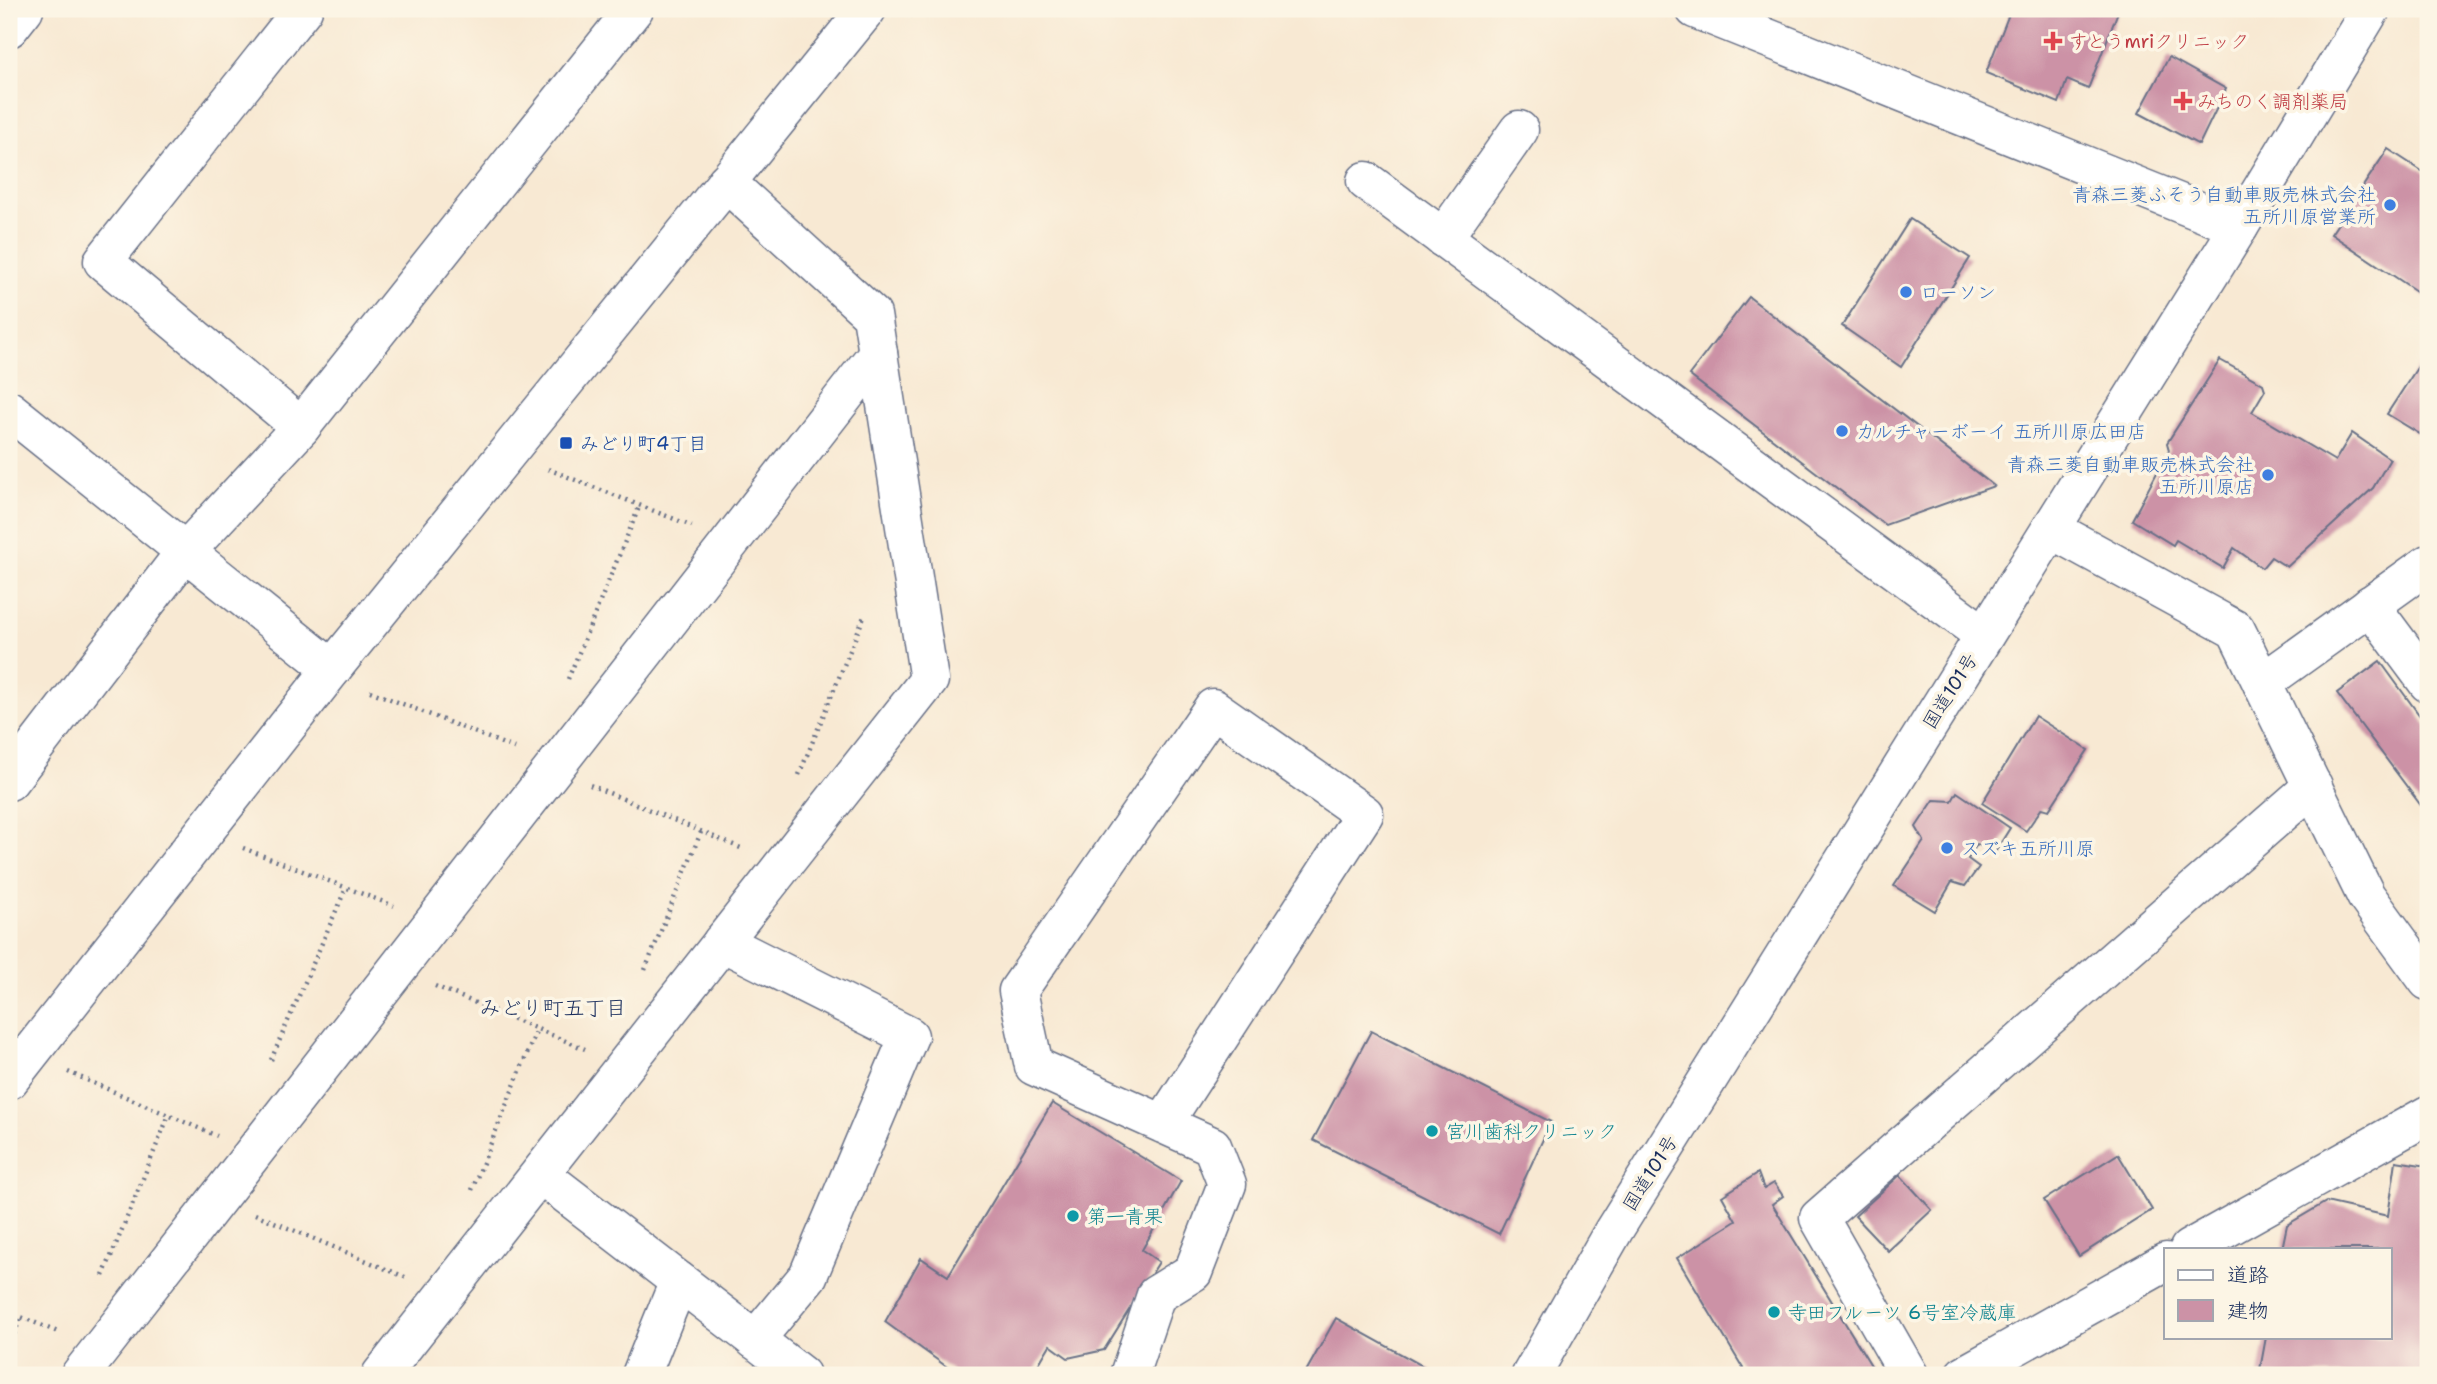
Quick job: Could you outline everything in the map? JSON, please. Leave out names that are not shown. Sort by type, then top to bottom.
[{"type":"main road","points":[[9,28],[24,9]]},
{"type":"main road","points":[[301,427],[103,261],[303,9]]},
{"type":"main road","points":[[9,781],[185,552],[301,427],[634,9]]},
{"type":"main road","points":[[9,1080],[332,669],[867,9]]},
{"type":"main road","points":[[1695,9],[2239,228]]},
{"type":"main road","name":"国道101号","points":[[1531,1375],[1614,1230],[2239,228],[2371,9]]},
{"type":"main road","points":[[1443,238],[1519,130]]},
{"type":"main road","points":[[1366,181],[1984,635]]},
{"type":"main road","points":[[381,1375],[929,680],[872,315],[726,183]]},
{"type":"main road","points":[[80,1375],[878,353]]},
{"type":"main road","points":[[9,410],[332,669]]},
{"type":"main road","points":[[2051,529],[2236,630],[2367,896],[2428,981]]},
{"type":"main road","points":[[2262,682],[2428,564]]},
{"type":"main road","points":[[2370,606],[2428,683]]},
{"type":"main road","points":[[1129,1375],[1156,1295],[1193,1272],[1227,1184],[1212,1146],[1163,1124],[1034,1066],[1018,991],[1213,708],[1364,814],[1163,1124]]},
{"type":"main road","points":[[1909,1375],[1819,1217],[2313,786]]},
{"type":"main road","points":[[722,942],[909,1036],[808,1276],[755,1340]]},
{"type":"main road","points":[[2191,1248],[2428,1115]]},
{"type":"main road","points":[[540,1174],[801,1375]]},
{"type":"main road","points":[[1964,1375],[2164,1263]]},
{"type":"main road","points":[[641,1375],[679,1281]]},
{"type":"path","points":[[547,468],[695,527]]},
{"type":"path","points":[[568,682],[640,505]]},
{"type":"path","points":[[797,781],[865,614]]},
{"type":"path","points":[[370,691],[523,752]]},
{"type":"path","points":[[583,782],[752,853]]},
{"type":"path","points":[[645,970],[701,832]]},
{"type":"path","points":[[243,848],[400,909]]},
{"type":"path","points":[[268,1067],[346,888]]},
{"type":"path","points":[[427,982],[597,1054]]},
{"type":"path","points":[[469,1197],[537,1029]]},
{"type":"path","points":[[68,1072],[224,1139]]},
{"type":"path","points":[[102,1277],[169,1115]]},
{"type":"path","points":[[247,1211],[407,1278]]},
{"type":"path","points":[[9,1312],[65,1335]]},
{"type":"path","points":[[9,1347],[21,1317]]},
{"type":"building","name":"すとうmriクリニック","points":[[2011,9],[2119,9],[2088,89],[2067,80],[2059,103],[1986,73]]},
{"type":"building","name":"みちのく調剤薬局","points":[[2169,57],[2226,89],[2199,145],[2139,113]]},
{"type":"building","name":"青森三菱ふそう自動車販売株式会社 五所川原営業所","points":[[2388,149],[2428,175],[2428,299],[2331,234]]},
{"type":"building","name":"ローソン","points":[[1910,219],[1970,258],[1901,367],[1842,326]]},
{"type":"building","name":"カルチャーボーイ 五所川原広田店","points":[[1749,297],[1994,486],[1885,525],[1689,375]]},
{"type":"building","points":[[2428,351],[2428,420],[2420,434],[2387,414]]},
{"type":"building","name":"青森三菱自動車販売株式会社 五所川原店","points":[[2220,360],[2263,384],[2265,390],[2252,412],[2335,461],[2352,433],[2390,459],[2373,488],[2287,567],[2271,557],[2262,568],[2234,548],[2223,568],[2176,540],[2173,545],[2132,520],[2169,450],[2167,443]]},
{"type":"building","points":[[2380,661],[2428,727],[2428,815],[2337,693]]},
{"type":"building","points":[[2035,716],[2088,750],[2049,810],[2042,808],[2026,831],[1982,803]]},
{"type":"building","name":"スズキ五所川原","points":[[1957,792],[2010,828],[1995,852],[1977,844],[1968,859],[1979,867],[1965,886],[1952,882],[1935,911],[1894,886],[1924,841],[1916,827],[1934,800],[1952,801]]},
{"type":"building","name":"宮川歯科クリニック","points":[[1371,1031],[1551,1122],[1499,1234],[1313,1140]]},
{"type":"building","name":"第一青果","points":[[1052,1103],[1181,1181],[1142,1250],[1159,1262],[1104,1350],[1068,1358],[1050,1345],[1032,1375],[958,1375],[885,1322],[921,1258],[948,1276]]},
{"type":"building","points":[[2118,1154],[2152,1210],[2079,1256],[2044,1200]]},
{"type":"building","points":[[2396,1161],[2428,1166],[2428,1375],[2259,1375],[2266,1338],[2392,1338],[2392,1248],[2282,1248],[2287,1225],[2326,1202],[2388,1216]]},
{"type":"building","name":"寺田フルーツ 6号室冷蔵庫","points":[[1758,1173],[1764,1189],[1774,1183],[1783,1196],[1772,1204],[1872,1367],[1858,1375],[1747,1375],[1677,1258],[1736,1221],[1722,1196]]},
{"type":"building","points":[[1900,1175],[1932,1210],[1888,1251],[1855,1216]]},
{"type":"building","points":[[1336,1318],[1439,1375],[1304,1375]]},
{"type":"place","name":"すとうmriクリニック","points":[[2053,41]]},
{"type":"place","name":"みちのく調剤薬局","points":[[2183,101]]},
{"type":"place","name":"青森三菱ふそう自動車販売株式会社 五所川原営業所","points":[[2390,205]]},
{"type":"place","name":"ローソン","points":[[1906,292]]},
{"type":"place","name":"カルチャーボーイ 五所川原広田店","points":[[1842,431]]},
{"type":"place","name":"みどり町4丁目","points":[[566,443]]},
{"type":"place","name":"青森三菱自動車販売株式会社 五所川原店","points":[[2268,475]]},
{"type":"place","name":"スズキ五所川原","points":[[1947,848]]},
{"type":"place","name":"宮川歯科クリニック","points":[[1432,1131]]},
{"type":"place","name":"第一青果","points":[[1073,1216]]},
{"type":"place","name":"寺田フルーツ 6号室冷蔵庫","points":[[1774,1312]]},
{"type":"district","name":"みどり町五丁目","points":[[553,1008]]}]
